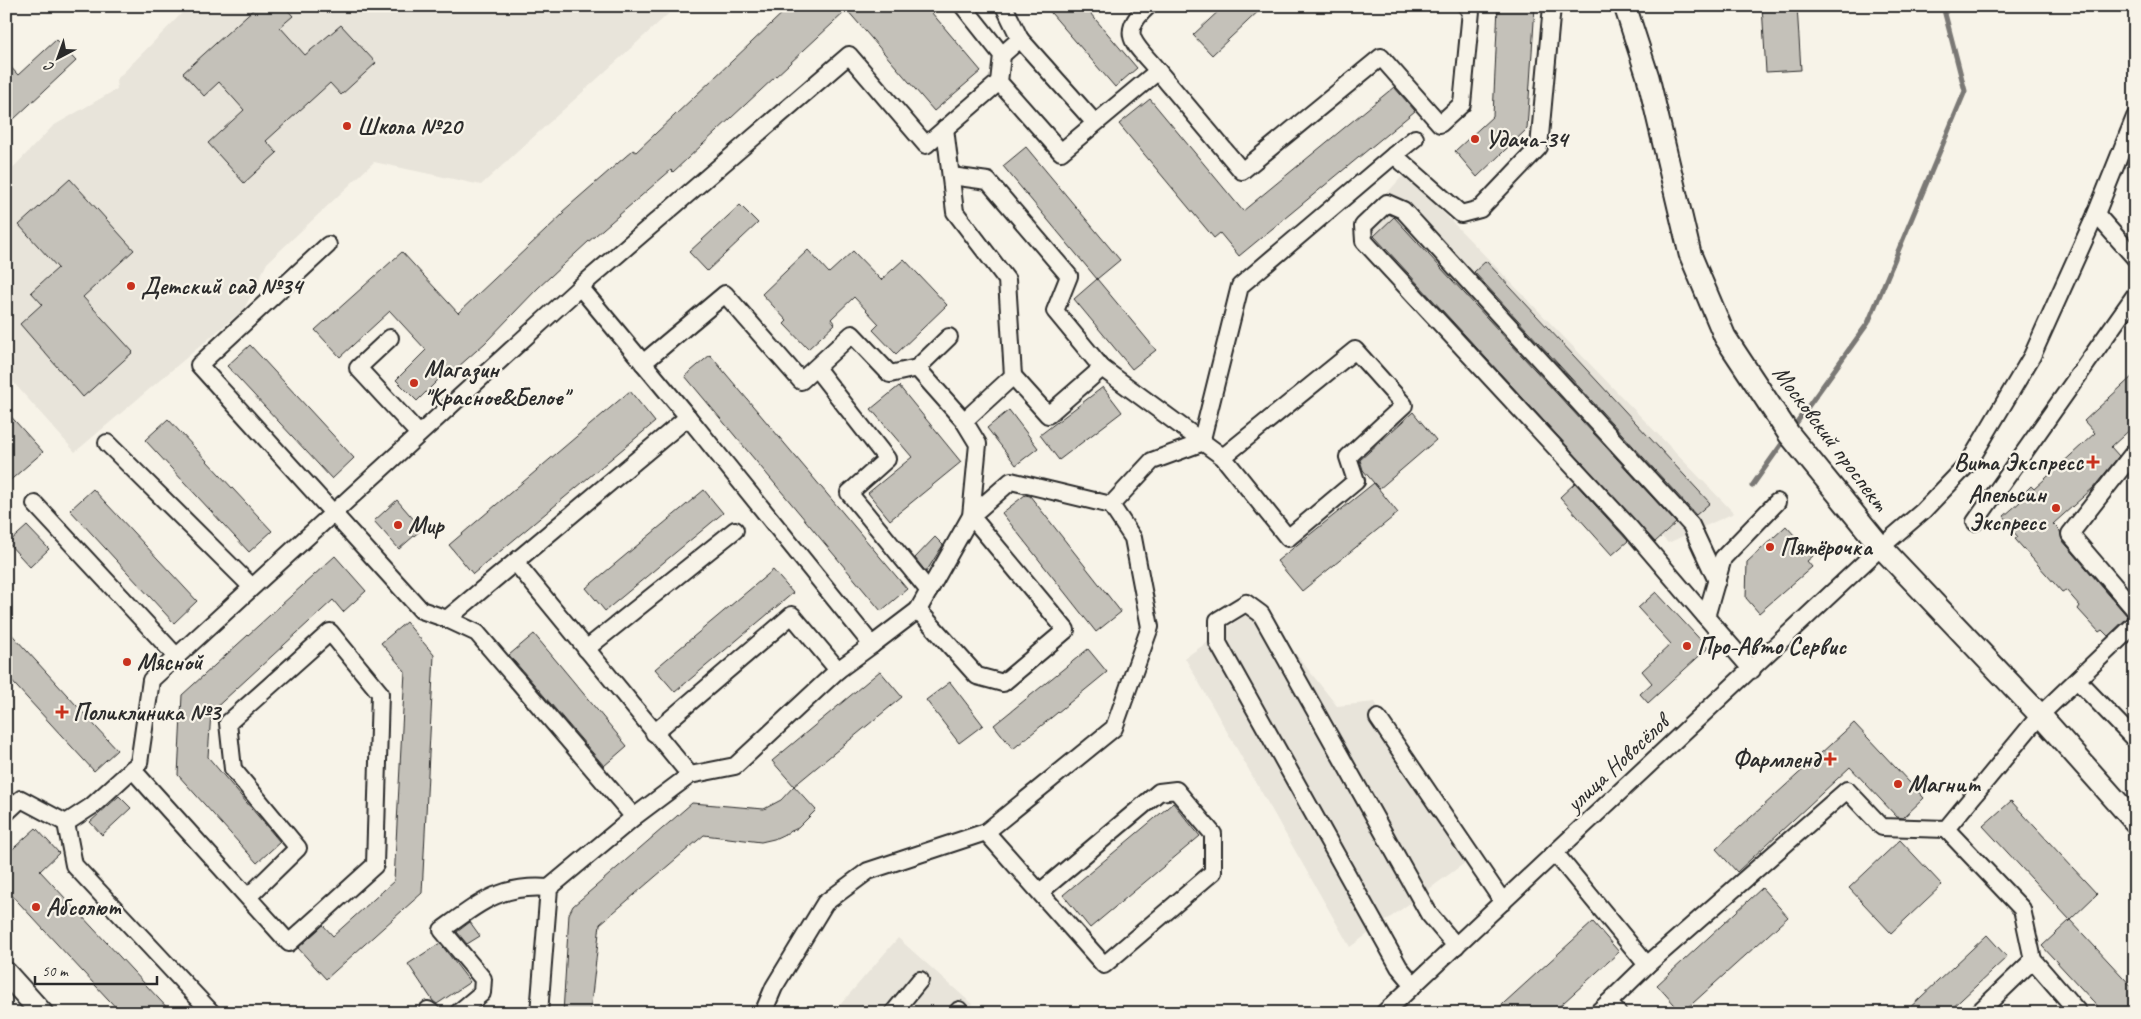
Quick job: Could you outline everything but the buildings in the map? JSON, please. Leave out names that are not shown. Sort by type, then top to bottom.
[{"type":"main road","name":"Московский проспект","points":[[1626,6],[1648,77],[1690,254],[1725,337],[1789,434],[1881,548],[2040,716],[2135,822]]},
{"type":"main road","points":[[6,973],[42,1013]]},
{"type":"street","points":[[963,6],[1002,55]]},
{"type":"street","points":[[1004,6],[1020,39],[1095,123]]},
{"type":"street","points":[[1148,6],[1137,16],[1131,27],[1132,38],[1242,171],[1381,56],[1440,124],[1462,104],[1471,11],[1466,6]]},
{"type":"street","points":[[1394,154],[1461,214],[1480,209],[1539,147],[1552,6]]},
{"type":"street","points":[[66,823],[92,806],[139,763],[151,680],[251,586],[333,514],[580,287],[849,55],[926,145],[999,82],[1002,55],[1020,39]]},
{"type":"street","points":[[999,82],[1061,152],[1158,71]]},
{"type":"street","name":"улица Новосёлов","points":[[1384,1013],[1881,548],[1923,511],[1968,464],[2032,356],[2096,214],[2135,118]]},
{"type":"street","points":[[945,128],[955,212],[1007,280],[1013,376],[1048,415],[1102,368]]},
{"type":"street","points":[[1201,443],[1240,286],[1415,138]]},
{"type":"street","points":[[951,176],[988,181],[1069,276],[1055,311],[1102,368],[1201,443],[1223,457],[1288,538],[1356,481],[1348,457],[1404,406],[1355,350],[1223,457]]},
{"type":"street","points":[[1717,581],[1691,525],[1403,210],[1387,202],[1363,226],[1364,240],[1630,528],[1752,670]]},
{"type":"street","points":[[2096,214],[2135,258]]},
{"type":"street","points":[[328,245],[199,365],[421,610],[477,633],[634,816]]},
{"type":"street","points":[[580,287],[688,417],[872,645]]},
{"type":"street","points":[[643,363],[725,294],[801,381],[852,334],[890,374],[917,368],[949,337]]},
{"type":"street","points":[[1975,522],[2135,295]]},
{"type":"street","points":[[390,338],[358,368],[420,434]]},
{"type":"street","points":[[816,368],[887,459],[849,493],[928,591]]},
{"type":"street","points":[[917,368],[964,421],[978,444],[971,516],[1066,630],[1003,684],[977,676],[918,610]]},
{"type":"street","points":[[964,421],[1013,376]]},
{"type":"street","points":[[447,620],[688,417]]},
{"type":"street","points":[[107,442],[251,586]]},
{"type":"street","points":[[1111,505],[1152,461],[1201,443]]},
{"type":"street","points":[[2135,451],[2070,534],[2135,610]]},
{"type":"street","points":[[458,1013],[482,993],[483,979],[442,930],[472,908],[507,890],[526,887],[549,888],[634,816],[690,775],[735,766],[838,670],[918,610],[971,516],[1011,481],[1111,505],[1133,538],[1150,627],[1114,728],[986,832],[868,872],[825,903],[774,987],[763,1013]]},
{"type":"street","points":[[1706,617],[1723,558],[1776,502]]},
{"type":"street","points":[[35,504],[177,657]]},
{"type":"street","points":[[586,649],[735,530]]},
{"type":"street","points":[[516,563],[690,775]]},
{"type":"street","points":[[1414,985],[1399,967],[1218,643],[1218,620],[1246,603],[1261,614],[1428,914],[1456,946]]},
{"type":"street","points":[[654,733],[792,615],[838,670]]},
{"type":"street","points":[[1946,829],[2040,716],[2135,624]]},
{"type":"street","points":[[132,769],[289,943],[375,865],[380,693],[330,632],[228,723],[233,769],[298,848],[248,897]]},
{"type":"street","points":[[2077,680],[2135,740]]},
{"type":"street","points":[[1378,718],[1503,902]]},
{"type":"street","points":[[986,832],[1104,966],[1213,872],[1213,834],[1176,790],[1159,792],[1040,892]]},
{"type":"street","points":[[1607,1010],[1647,965],[1847,790],[1882,827],[1946,829],[2022,909],[2033,960],[2079,1013]]},
{"type":"street","points":[[6,812],[20,799],[66,823]]},
{"type":"street","points":[[66,823],[74,865],[212,1013]]},
{"type":"street","points":[[1555,854],[1647,965]]},
{"type":"street","points":[[539,1013],[549,888]]},
{"type":"street","points":[[1978,1013],[2033,960]]},
{"type":"street","points":[[893,1013],[920,980]]},
{"type":"shaded area","points":[[189,6],[677,6],[481,185],[374,162],[267,263],[244,309],[75,452],[6,374],[6,175],[53,126],[117,89],[116,80]]},
{"type":"shaded area","points":[[1405,173],[1734,513],[1668,543],[1358,226]]},
{"type":"shaded area","points":[[1258,606],[1337,706],[1375,702],[1466,862],[1350,947],[1185,658]]},
{"type":"shaded area","points":[[898,938],[982,1013],[833,1013]]},
{"type":"waterway","points":[[1792,429],[1868,323],[1965,91],[1943,6]]},
{"type":"waterway","points":[[1752,486],[1786,438]]},
{"type":"place","name":"Школа №20","points":[[347,126]]},
{"type":"place","name":"Удача-34","points":[[1475,139]]},
{"type":"place","name":"Детский сад №34","points":[[131,286]]},
{"type":"place","name":"Магазин \"Красное&Белое\"","points":[[414,383]]},
{"type":"place","name":"Вита Экспресс","points":[[2093,462]]},
{"type":"place","name":"Апельсин Экспресс","points":[[2056,508]]},
{"type":"place","name":"Мир","points":[[398,525]]},
{"type":"place","name":"Пятёрочка","points":[[1770,547]]},
{"type":"place","name":"Про-Авто Сервис","points":[[1687,646]]},
{"type":"place","name":"Мясной","points":[[127,662]]},
{"type":"place","name":"Поликлиника №3","points":[[62,712]]},
{"type":"place","name":"Фармленд","points":[[1830,759]]},
{"type":"place","name":"Магнит","points":[[1898,784]]},
{"type":"place","name":"Абсолют","points":[[36,907]]}]
